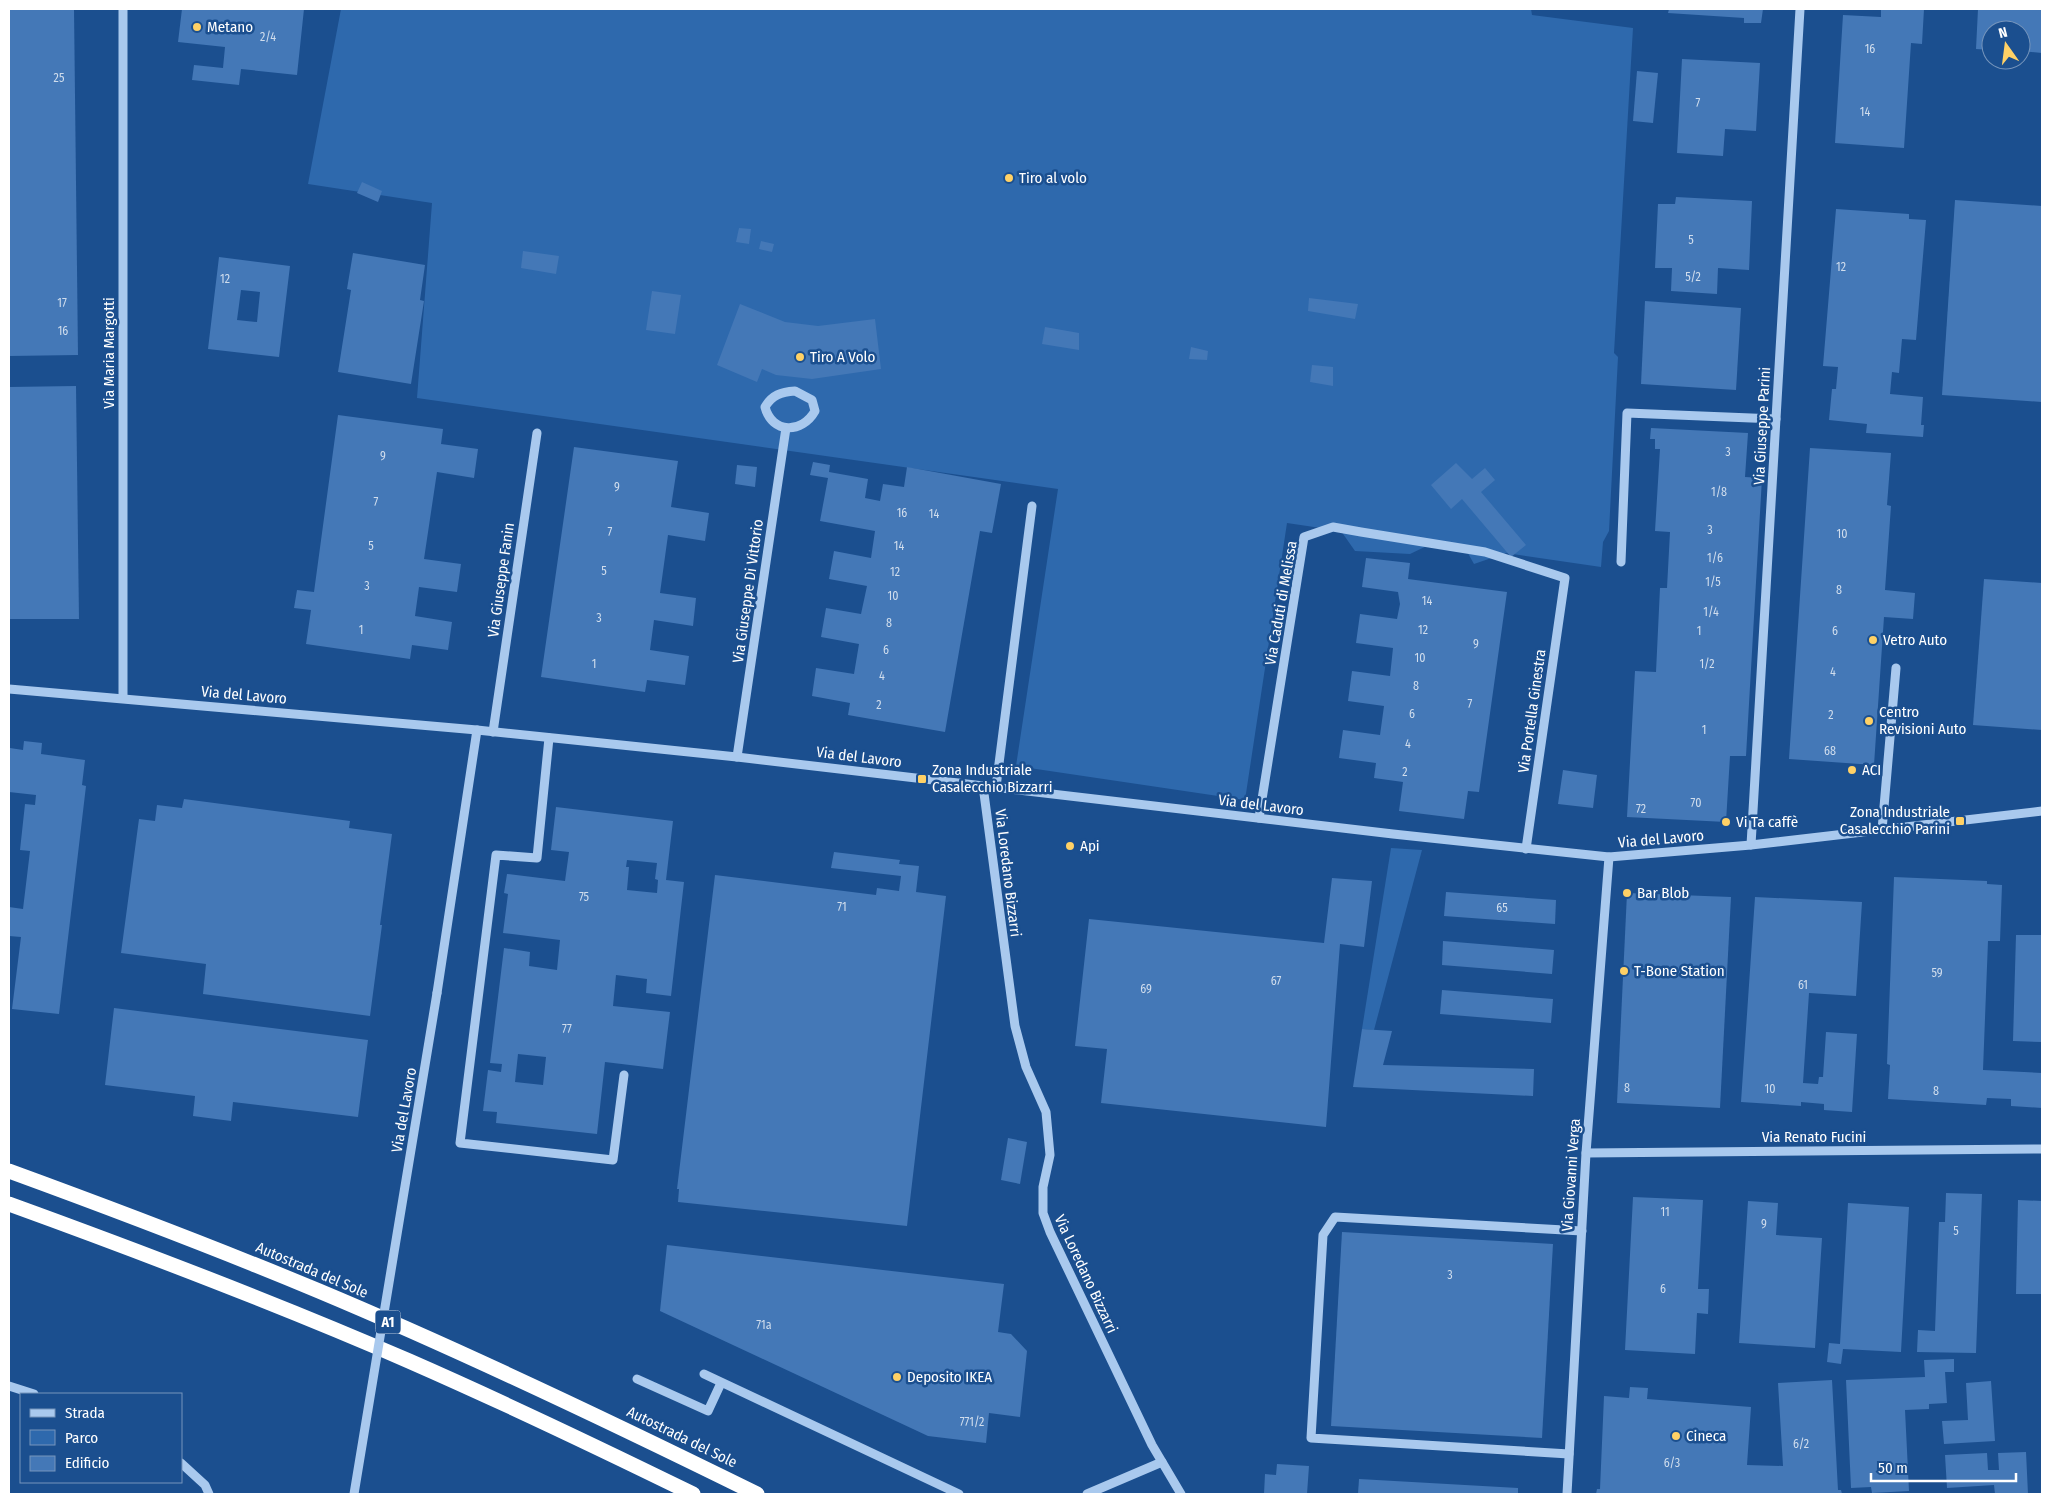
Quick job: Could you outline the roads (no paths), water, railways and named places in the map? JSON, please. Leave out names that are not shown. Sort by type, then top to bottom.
[{"type":"highway","name":"Autostrada del Sole","points":[[9,1171],[129,1215],[319,1291],[580,1407],[758,1494]]},
{"type":"highway","name":"A1","points":[[9,1204],[110,1240],[409,1361],[584,1441],[693,1494]]},
{"type":"street","name":"Via Maria Margotti","points":[[123,9],[123,698]]},
{"type":"street","name":"Via Giuseppe Parini","points":[[1751,845],[1800,9]]},
{"type":"street","points":[[795,391],[812,400],[814,411],[810,420],[798,427],[786,428],[776,424],[767,416],[765,407],[770,398],[783,392],[795,391]]},
{"type":"street","points":[[1621,562],[1627,413],[1776,419]]},
{"type":"street","name":"Via Giuseppe Di Vittorio","points":[[737,757],[786,428]]},
{"type":"street","name":"Via Giuseppe Fanin","points":[[493,732],[537,433]]},
{"type":"street","points":[[996,787],[1032,506]]},
{"type":"street","name":"Via Caduti di Melissa","points":[[1259,818],[1304,538],[1333,528],[1361,532],[1485,552],[1565,578]]},
{"type":"street","name":"Via Portella Ginestra","points":[[1526,849],[1565,578]]},
{"type":"street","points":[[1882,830],[1896,668]]},
{"type":"street","name":"Via del Lavoro","points":[[9,689],[477,730],[737,757],[1526,849],[1609,857],[1751,845],[2042,811]]},
{"type":"street","name":"Via del Lavoro","points":[[354,1494],[437,993],[477,730]]},
{"type":"street","points":[[549,738],[537,858],[496,855],[460,1143],[613,1160],[624,1075]]},
{"type":"street","name":"Via Loredano Bizzarri","points":[[983,786],[1015,1026],[1026,1067],[1046,1112],[1050,1155],[1043,1187],[1043,1213],[1050,1232],[1162,1462],[1181,1494]]},
{"type":"street","name":"Via Giovanni Verga","points":[[1567,1494],[1586,1153],[1609,857]]},
{"type":"street","name":"Via Renato Fucini","points":[[1586,1153],[2042,1150]]},
{"type":"street","points":[[1569,1454],[1311,1438],[1317,1317],[1323,1235],[1335,1217],[1582,1231]]},
{"type":"street","points":[[704,1374],[959,1494]]},
{"type":"street","points":[[637,1379],[708,1411],[721,1383]]},
{"type":"street","points":[[9,1386],[31,1393]]},
{"type":"street","points":[[1087,1494],[1162,1462]]},
{"type":"street","points":[[182,1464],[205,1486],[209,1494]]},
{"type":"place","name":"Metano","points":[[197,27]]},
{"type":"place","name":"Tiro al volo","points":[[1009,178]]},
{"type":"place","name":"Tiro A Volo","points":[[800,357]]},
{"type":"place","name":"Vetro Auto","points":[[1873,640]]},
{"type":"place","name":"Centro Revisioni Auto","points":[[1869,721]]},
{"type":"place","name":"ACI","points":[[1852,770]]},
{"type":"place","name":"Zona Industriale Casalecchio Bizzarri","points":[[922,779]]},
{"type":"place","name":"Zona Industriale Casalecchio Parini","points":[[1960,821]]},
{"type":"place","name":"Vi Ta caffè","points":[[1726,822]]},
{"type":"place","name":"Api","points":[[1070,846]]},
{"type":"place","name":"Bar Blob","points":[[1627,893]]},
{"type":"place","name":"T-Bone Station","points":[[1624,971]]},
{"type":"place","name":"Deposito IKEA","points":[[897,1377]]},
{"type":"place","name":"Cineca","points":[[1676,1436]]}]
